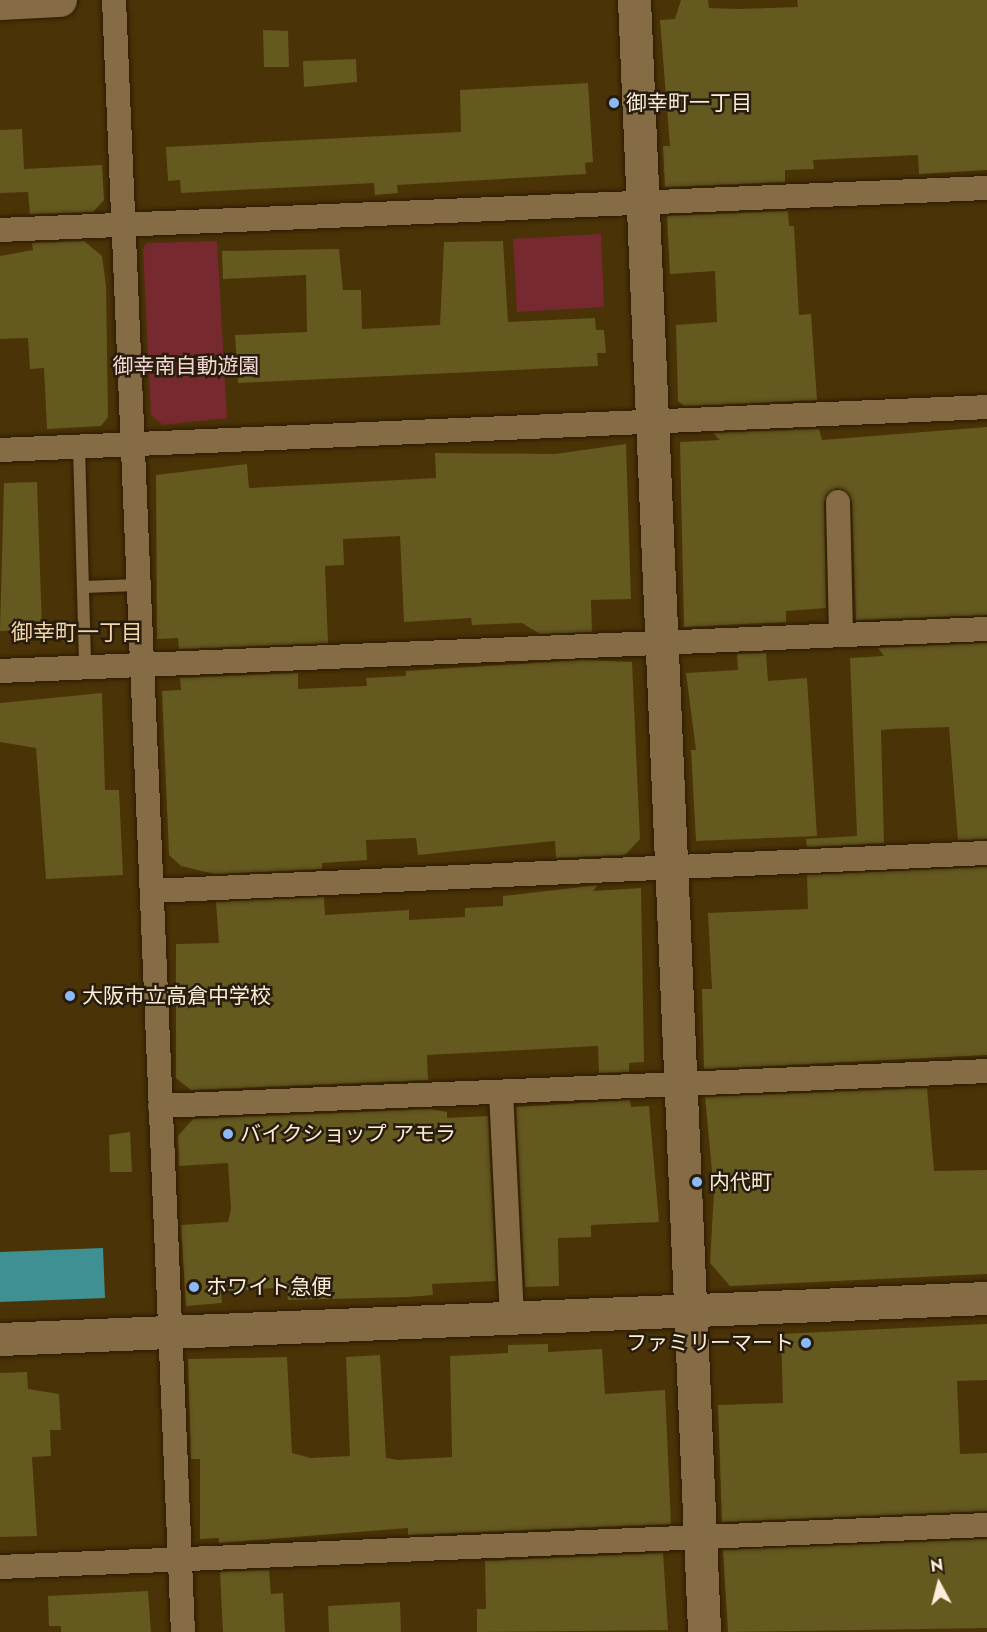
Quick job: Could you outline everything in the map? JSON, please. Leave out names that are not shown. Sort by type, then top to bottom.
[{"type":"street","points":[[0,3],[60,0]]},
{"type":"street","points":[[114,0],[183,1632]]},
{"type":"street","points":[[634,0],[704,1632]]},
{"type":"street","points":[[0,231],[987,188]]},
{"type":"street","points":[[0,450],[652,425],[987,407]]},
{"type":"street","points":[[838,502],[841,635]]},
{"type":"street","points":[[0,671],[987,629]]},
{"type":"street","points":[[152,891],[987,854]]},
{"type":"street","points":[[160,1106],[987,1071]]},
{"type":"street","points":[[501,1092],[512,1318]]},
{"type":"street","points":[[0,1340],[987,1298]]},
{"type":"street","points":[[0,1567],[987,1525]]},
{"type":"lane","points":[[79,447],[86,667]]},
{"type":"lane","points":[[83,587],[138,585]]},
{"type":"green space","points":[[601,234],[604,307],[517,312],[513,239]]},
{"type":"green space","name":"御幸南自動遊園","points":[[217,241],[227,418],[163,425],[151,415],[143,249],[147,243]]},
{"type":"water","points":[[103,1248],[105,1298],[0,1302],[0,1252]]},
{"type":"building","points":[[681,0],[708,0],[709,8],[738,9],[798,7],[797,0],[987,0],[987,170],[919,174],[918,155],[813,160],[814,169],[785,170],[785,182],[665,187],[663,146],[670,146],[660,20],[675,19]]},
{"type":"building","points":[[263,30],[288,31],[289,67],[264,67]]},
{"type":"building","points":[[356,59],[357,82],[304,87],[303,61]]},
{"type":"building","points":[[588,83],[593,162],[585,163],[586,174],[397,185],[398,193],[375,195],[374,183],[181,193],[180,180],[168,181],[166,147],[461,132],[460,90]]},
{"type":"building","points":[[22,129],[24,169],[102,165],[104,200],[93,212],[30,214],[28,192],[0,193],[0,130]]},
{"type":"building","points":[[788,211],[789,226],[794,226],[799,315],[811,314],[817,400],[684,406],[678,401],[676,325],[717,322],[715,271],[670,274],[667,216]]},
{"type":"building","points":[[84,241],[102,256],[106,286],[108,417],[101,426],[47,429],[44,368],[30,369],[28,338],[0,339],[0,256],[33,250],[32,243]]},
{"type":"building","points":[[503,241],[508,322],[595,318],[596,330],[604,330],[606,353],[597,353],[598,366],[238,383],[235,335],[307,332],[306,275],[223,279],[222,251],[339,249],[343,290],[361,290],[362,329],[440,325],[444,242]]},
{"type":"building","points":[[987,427],[987,615],[856,620],[852,502],[837,488],[824,502],[826,608],[786,611],[786,622],[684,627],[680,442],[720,440],[713,433],[819,429],[822,440]]},
{"type":"building","points":[[626,444],[631,599],[591,600],[592,632],[540,634],[522,623],[472,625],[471,618],[404,622],[400,536],[343,539],[344,565],[325,566],[328,643],[179,649],[178,638],[157,639],[156,475],[247,464],[249,488],[436,478],[435,453],[555,454]]},
{"type":"building","points":[[37,482],[42,629],[0,631],[4,483]]},
{"type":"building","points":[[987,643],[987,839],[958,840],[949,727],[891,729],[881,730],[884,843],[807,847],[806,839],[857,836],[850,658],[884,656],[878,648]]},
{"type":"building","points":[[766,653],[768,681],[807,678],[817,836],[696,841],[691,750],[696,750],[686,673],[738,670],[737,654]]},
{"type":"building","points":[[583,660],[632,662],[640,839],[625,855],[556,858],[555,841],[418,855],[416,838],[366,840],[367,860],[322,863],[322,869],[215,874],[181,866],[169,855],[162,691],[181,690],[180,678],[298,673],[298,689],[367,686],[366,678],[406,676],[406,671]]},
{"type":"building","points":[[102,693],[105,790],[119,790],[123,875],[46,879],[36,748],[0,742],[0,703]]},
{"type":"building","points":[[987,867],[987,1055],[704,1069],[702,989],[712,989],[708,913],[808,909],[807,875]]},
{"type":"building","points":[[598,885],[593,891],[641,888],[644,1062],[629,1063],[629,1072],[599,1073],[598,1046],[427,1055],[428,1080],[191,1090],[176,1078],[176,944],[219,943],[216,902],[324,897],[325,915],[409,910],[409,920],[465,917],[465,908],[503,906],[503,896]]},
{"type":"building","points":[[927,1088],[934,1171],[987,1170],[987,1274],[730,1286],[710,1263],[714,1192],[705,1097]]},
{"type":"building","points":[[630,1100],[631,1107],[649,1106],[659,1222],[591,1225],[591,1237],[558,1238],[559,1286],[525,1287],[516,1107]]},
{"type":"building","points":[[430,1109],[447,1112],[447,1118],[488,1116],[496,1281],[432,1284],[433,1295],[408,1297],[288,1300],[287,1287],[221,1292],[222,1303],[186,1306],[181,1225],[228,1222],[231,1209],[228,1163],[179,1166],[178,1136],[193,1119]]},
{"type":"building","points":[[130,1132],[132,1172],[110,1172],[109,1135]]},
{"type":"building","points":[[987,1324],[987,1380],[957,1381],[960,1454],[987,1453],[987,1511],[722,1522],[718,1405],[783,1403],[781,1334]]},
{"type":"building","points":[[548,1344],[548,1352],[602,1349],[605,1394],[665,1390],[671,1524],[408,1535],[408,1528],[219,1543],[219,1538],[200,1539],[200,1459],[191,1459],[188,1359],[287,1357],[292,1453],[311,1458],[350,1456],[346,1357],[380,1355],[386,1458],[398,1460],[452,1457],[450,1356],[508,1353],[508,1345]]},
{"type":"building","points":[[27,1372],[28,1389],[59,1394],[61,1430],[50,1430],[51,1456],[32,1457],[37,1536],[0,1537],[0,1373]]},
{"type":"building","points":[[987,1539],[987,1628],[728,1632],[723,1550]]},
{"type":"building","points":[[663,1553],[668,1630],[477,1632],[477,1609],[486,1609],[485,1561]]},
{"type":"building","points":[[269,1570],[271,1594],[283,1593],[285,1632],[223,1632],[220,1572]]},
{"type":"building","points":[[148,1591],[151,1632],[61,1632],[61,1626],[49,1626],[48,1596]]},
{"type":"building","points":[[400,1602],[401,1632],[329,1632],[328,1606]]},
{"type":"place","name":"御幸町一丁目","points":[[614,103]]},
{"type":"place","name":"大阪市立高倉中学校","points":[[70,996]]},
{"type":"place","name":"バイクショップ アモラ","points":[[228,1134]]},
{"type":"place","name":"内代町","points":[[697,1182]]},
{"type":"place","name":"ホワイト急便","points":[[194,1287]]},
{"type":"place","name":"ファミリーマート","points":[[806,1343]]},
{"type":"district","name":"御幸町一丁目","points":[[77,633]]}]
